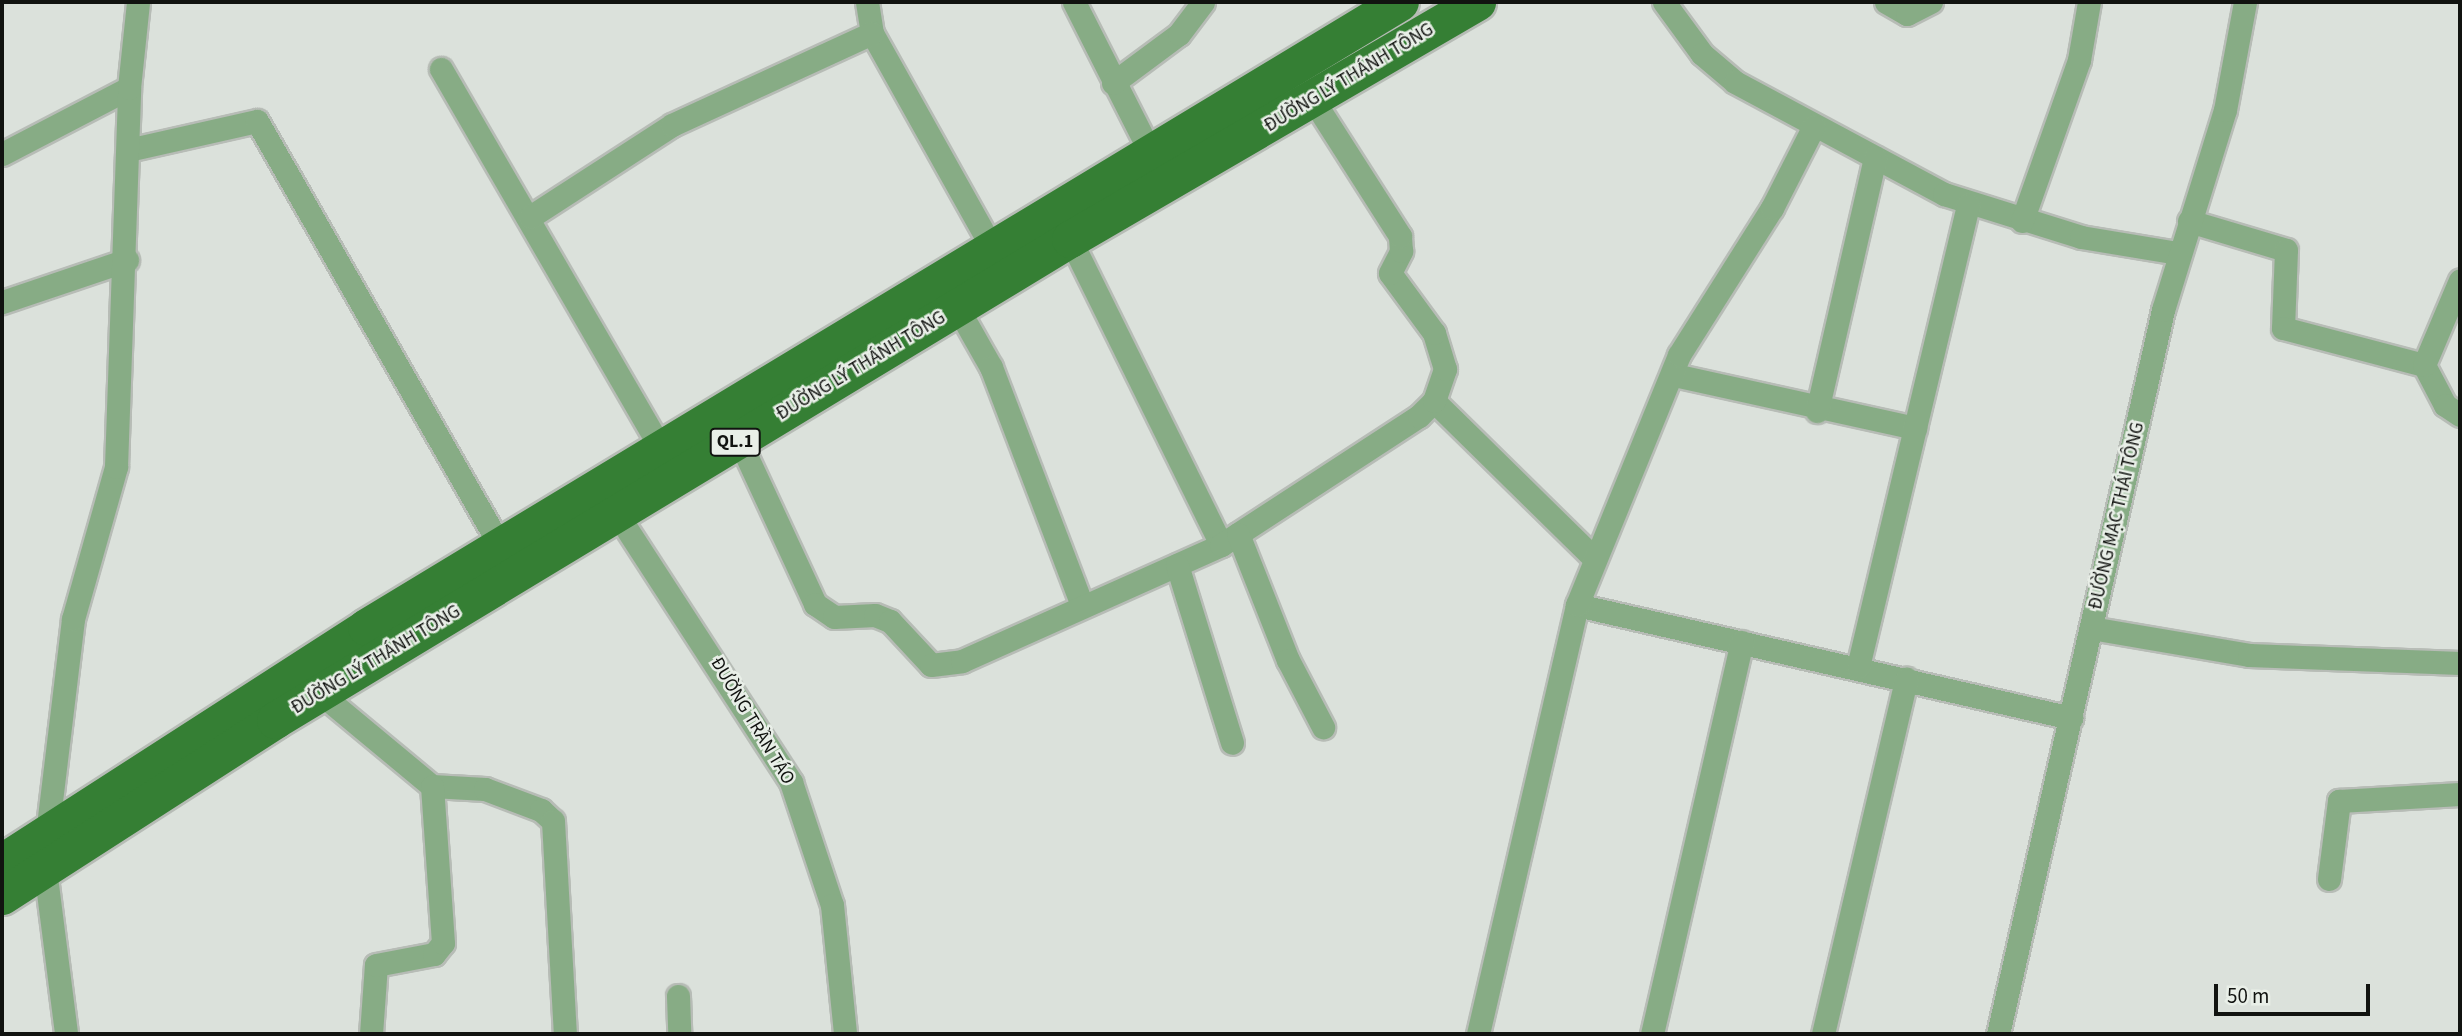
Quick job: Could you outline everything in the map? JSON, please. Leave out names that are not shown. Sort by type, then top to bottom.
[{"type":"main road","name":"ĐƯỜNG LÝ THÁNH TÔNG","points":[[2,897],[46,851],[366,627],[502,549],[660,447],[1149,150],[1400,2]]},
{"type":"main road","name":"ĐƯỜNG LÝ THÁNH TÔNG","points":[[2,862],[46,851],[321,694],[1070,239],[1313,100],[1477,2]]},
{"type":"main road","points":[[660,447],[682,477]]},
{"type":"street","points":[[66,1034],[46,851],[73,619],[116,467],[127,260],[129,88],[138,2]]},
{"type":"street","points":[[867,2],[872,33],[991,246]]},
{"type":"street","points":[[1074,2],[1149,150]]},
{"type":"street","points":[[1113,83],[1179,34],[1203,2]]},
{"type":"street","points":[[1664,2],[1721,72],[1814,126],[1968,205],[2022,221],[2178,253]]},
{"type":"street","points":[[1886,2],[1907,14],[1931,2]]},
{"type":"street","points":[[2022,221],[2079,60],[2089,2]]},
{"type":"street","name":"ĐƯỜNG MẠC THÁI TÔNG","points":[[1998,1034],[2178,253],[2225,110],[2245,2]]},
{"type":"street","points":[[530,217],[672,125],[872,33]]},
{"type":"street","points":[[441,69],[530,217],[660,447]]},
{"type":"street","points":[[2,154],[129,88]]},
{"type":"street","points":[[739,440],[815,604],[834,617],[875,615],[890,621],[931,665],[962,661],[1229,539],[1346,469],[1434,401],[1445,358],[1390,273],[1401,251],[1400,236],[1313,100]]},
{"type":"street","points":[[128,150],[257,121],[502,549]]},
{"type":"street","points":[[1478,1034],[1577,605],[1594,558],[1685,345],[1772,208],[1814,126]]},
{"type":"street","points":[[1816,411],[1875,158]]},
{"type":"street","points":[[1858,667],[1968,205]]},
{"type":"street","points":[[2189,221],[2286,250],[2283,328],[2424,365],[2445,405],[2460,415]]},
{"type":"street","points":[[1070,239],[1229,539],[1323,727]]},
{"type":"street","points":[[2,302],[127,260]]},
{"type":"street","points":[[2424,365],[2460,280]]},
{"type":"street","points":[[957,307],[996,378],[1082,605]]},
{"type":"street","points":[[1674,374],[1816,411],[1915,428]]},
{"type":"street","points":[[1434,401],[1594,558]]},
{"type":"street","name":"ĐƯỜNG TRẦN TÁO","points":[[617,514],[791,782],[832,905],[845,1034]]},
{"type":"street","points":[[1177,565],[1232,743]]},
{"type":"street","points":[[1577,605],[1858,667],[2071,718]]},
{"type":"street","points":[[2091,628],[2249,656],[2460,663]]},
{"type":"street","points":[[1652,1034],[1742,642]]},
{"type":"street","points":[[1823,1034],[1906,678]]},
{"type":"street","points":[[321,694],[432,786],[485,789],[541,810],[553,821],[565,1034]]},
{"type":"street","points":[[371,1034],[376,965],[433,954],[443,943],[432,786]]},
{"type":"street","points":[[2329,879],[2339,801],[2460,794]]},
{"type":"street","points":[[678,996],[679,1034]]}]
